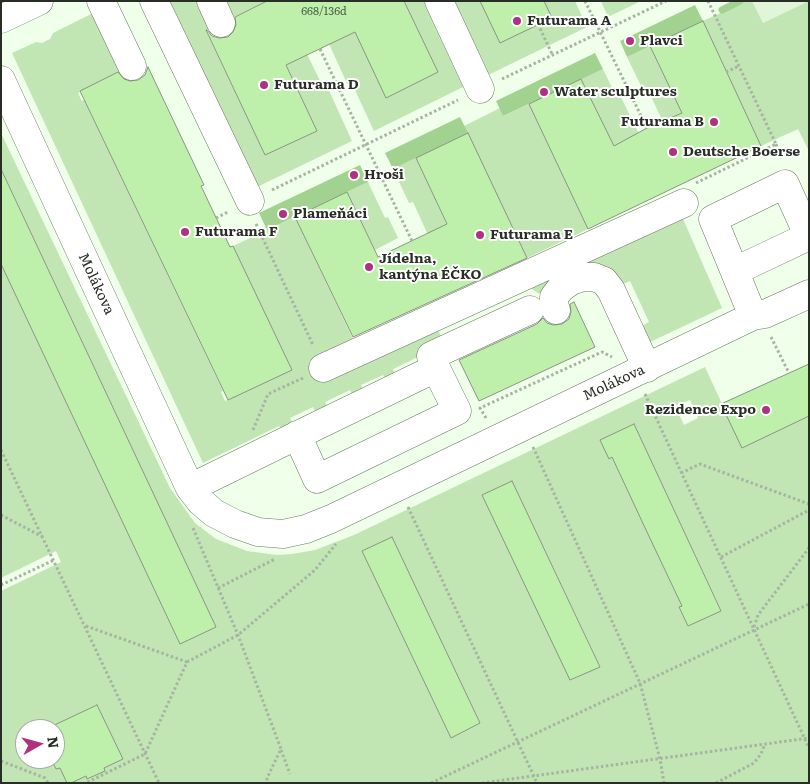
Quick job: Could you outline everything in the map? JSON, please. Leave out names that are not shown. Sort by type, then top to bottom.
[{"type":"street","points":[[1,19],[39,1]]},
{"type":"street","points":[[101,1],[132,66]]},
{"type":"street","points":[[154,1],[250,201]]},
{"type":"street","points":[[439,1],[480,89]]},
{"type":"street","name":"Molákova","points":[[1,80],[195,494],[214,513],[235,524],[258,532],[283,534],[306,529],[331,519],[522,427],[632,366],[761,324],[765,314],[809,294]]},
{"type":"street","points":[[735,271],[809,237],[785,184],[713,219],[735,271],[761,324]]},
{"type":"street","points":[[324,368],[686,195]]},
{"type":"street","points":[[195,494],[297,435],[434,362],[554,305],[554,297],[561,288],[571,281],[583,277],[594,277],[604,281],[611,290],[632,366]]},
{"type":"street","points":[[417,325],[474,449]]},
{"type":"street","points":[[297,435],[317,479],[456,411]]},
{"type":"path","points":[[586,1],[647,128]]},
{"type":"path","points":[[252,432],[268,394],[324,368],[246,203],[552,54],[666,1]]},
{"type":"path","points":[[708,1],[780,153]]},
{"type":"path","points":[[538,24],[552,54]]},
{"type":"path","points":[[320,49],[412,241]]},
{"type":"path","points":[[726,72],[739,66]]},
{"type":"path","points":[[686,195],[776,144]]},
{"type":"path","points":[[761,324],[788,373]]},
{"type":"path","points":[[485,417],[480,408],[602,352],[632,366],[809,748]]},
{"type":"path","points":[[539,381],[542,386]]},
{"type":"path","points":[[522,427],[640,683],[660,759],[664,783]]},
{"type":"path","points":[[1,450],[159,783]]},
{"type":"path","points":[[681,473],[700,464],[809,504]]},
{"type":"path","points":[[398,486],[537,783]]},
{"type":"path","points":[[195,494],[192,527],[238,635],[290,774]]},
{"type":"path","points":[[721,557],[809,510]]},
{"type":"path","points":[[1,515],[43,537]]},
{"type":"path","points":[[86,783],[145,754],[187,662],[238,635],[315,570],[340,540]]},
{"type":"path","points":[[753,628],[758,615],[809,548]]},
{"type":"path","points":[[218,588],[279,557]]},
{"type":"path","points":[[1,585],[54,560]]},
{"type":"path","points":[[431,783],[753,628],[809,604]]},
{"type":"path","points":[[85,626],[187,662]]},
{"type":"path","points":[[482,783],[809,738]]},
{"type":"path","points":[[716,783],[754,763],[761,754],[765,744]]},
{"type":"path","points":[[268,783],[267,778],[281,749]]},
{"type":"path","points":[[1,761],[45,778],[48,783]]},
{"type":"shaded area","points":[[164,1],[200,1],[212,27],[206,31],[265,155],[317,131],[286,64],[307,54],[322,85],[326,84],[352,141],[255,188]]},
{"type":"shaded area","points":[[224,1],[267,1],[232,18]]},
{"type":"shaded area","points":[[404,1],[427,1],[467,85],[374,131],[354,88],[350,90],[329,44],[355,31],[387,97],[438,72]]},
{"type":"shaded area","points":[[447,1],[575,1],[587,27],[484,77]]},
{"type":"shaded area","points":[[601,1],[641,1],[608,17]]},
{"type":"shaded area","points":[[746,1],[752,1],[763,23],[809,1],[809,151],[798,129],[761,146],[703,21]]},
{"type":"shaded area","points":[[752,1],[809,1],[763,23]]},
{"type":"shaded area","points":[[695,5],[703,21],[627,57],[620,41]]},
{"type":"shaded area","points":[[95,12],[122,70],[78,93],[82,101],[84,100],[223,391],[221,392],[225,401],[292,370],[233,246],[295,217],[361,356],[680,212],[722,308],[646,344],[638,328],[649,322],[630,281],[619,286],[613,278],[544,297],[529,287],[438,330],[445,344],[393,369],[399,383],[390,388],[383,375],[361,385],[367,398],[356,403],[350,390],[325,402],[331,416],[319,421],[313,407],[290,418],[296,432],[285,437],[279,426],[203,463],[12,53],[36,42],[42,43],[50,39],[53,33]]},
{"type":"shaded area","points":[[650,46],[683,114],[664,124],[648,90],[644,92],[627,57]]},
{"type":"shaded area","points":[[595,53],[603,69],[503,116],[496,101]]},
{"type":"shaded area","points":[[603,69],[614,92],[618,91],[639,134],[614,147],[581,79]]},
{"type":"shaded area","points":[[529,104],[588,229],[527,258],[464,126],[500,108],[503,116]]},
{"type":"shaded area","points":[[460,117],[468,133],[393,169],[385,153]]},
{"type":"shaded area","points":[[1,133],[170,488],[195,523],[216,539],[247,551],[277,555],[292,554],[315,550],[354,535],[705,367],[742,447],[809,416],[809,783],[71,783],[86,776],[88,779],[105,771],[104,768],[123,759],[97,705],[65,720],[15,719],[15,769],[60,769],[67,783],[1,783],[1,591],[61,562],[56,551],[1,578],[1,264],[180,644],[216,627],[1,168]],"holes":[[[690,400],[698,418],[684,425],[675,406]],[[634,424],[721,610],[688,626],[679,608],[682,606],[612,457],[609,458],[600,440]],[[512,481],[600,666],[571,680],[482,495]],[[392,537],[480,723],[451,738],[362,551]]]},
{"type":"shaded area","points":[[416,158],[447,225],[428,235],[413,202],[409,203],[393,169]]},
{"type":"shaded area","points":[[360,165],[368,182],[267,230],[259,213]]},
{"type":"shaded area","points":[[368,182],[385,218],[388,217],[398,238],[375,250],[347,192]]},
{"type":"building","name":"Futurama D","points":[[267,1],[404,1],[438,72],[386,98],[355,32],[286,65],[317,131],[265,155],[206,30],[212,36],[219,38],[228,37],[236,25],[235,17]]},
{"type":"building","name":"Futurama A","points":[[480,1],[544,1],[552,18],[500,43]]},
{"type":"building","name":"Futurama B","points":[[703,21],[761,146],[588,229],[529,104],[581,79],[614,146],[647,128],[682,113],[650,46]]},
{"type":"building","name":"Futurama F","points":[[148,67],[204,185],[201,186],[230,247],[233,246],[292,370],[228,400],[80,91],[118,72],[124,79],[130,81],[138,80],[145,75]]},
{"type":"building","name":"Futurama E","points":[[468,133],[527,258],[353,337],[295,217],[347,192],[378,257],[447,224],[416,158]]},
{"type":"building","points":[[1,169],[216,627],[180,644],[1,264]]},
{"type":"building","points":[[574,302],[595,347],[479,401],[459,360],[537,324],[543,318],[547,323],[553,325],[562,324],[569,319],[571,312],[570,304]]},
{"type":"building","name":"Rezidence Expo","points":[[809,364],[809,416],[742,448],[721,404]]},
{"type":"building","points":[[634,424],[721,611],[688,626],[679,607],[682,606],[612,457],[609,459],[600,440]]},
{"type":"building","points":[[512,481],[600,667],[570,680],[482,495]]},
{"type":"building","points":[[392,537],[480,723],[451,738],[362,551]]},
{"type":"building","points":[[97,705],[123,759],[104,768],[105,771],[87,779],[86,776],[67,783],[60,769],[65,769],[65,720]]},
{"type":"waterway","points":[[722,10],[740,1]]},
{"type":"place","name":"Futurama A","points":[[517,21]]},
{"type":"place","name":"Plavci","points":[[630,41]]},
{"type":"place","name":"Futurama D","points":[[264,85]]},
{"type":"place","name":"Water sculptures","points":[[544,92]]},
{"type":"place","name":"Futurama B","points":[[714,122]]},
{"type":"place","name":"Deutsche Boerse","points":[[673,152]]},
{"type":"place","name":"Hroši","points":[[354,175]]},
{"type":"place","name":"Plameňáci","points":[[283,214]]},
{"type":"place","name":"Futurama F","points":[[185,232]]},
{"type":"place","name":"Futurama E","points":[[480,235]]},
{"type":"place","name":"Jídelna, kantýna ÉČKO","points":[[369,267]]},
{"type":"place","name":"Rezidence Expo","points":[[766,410]]}]
